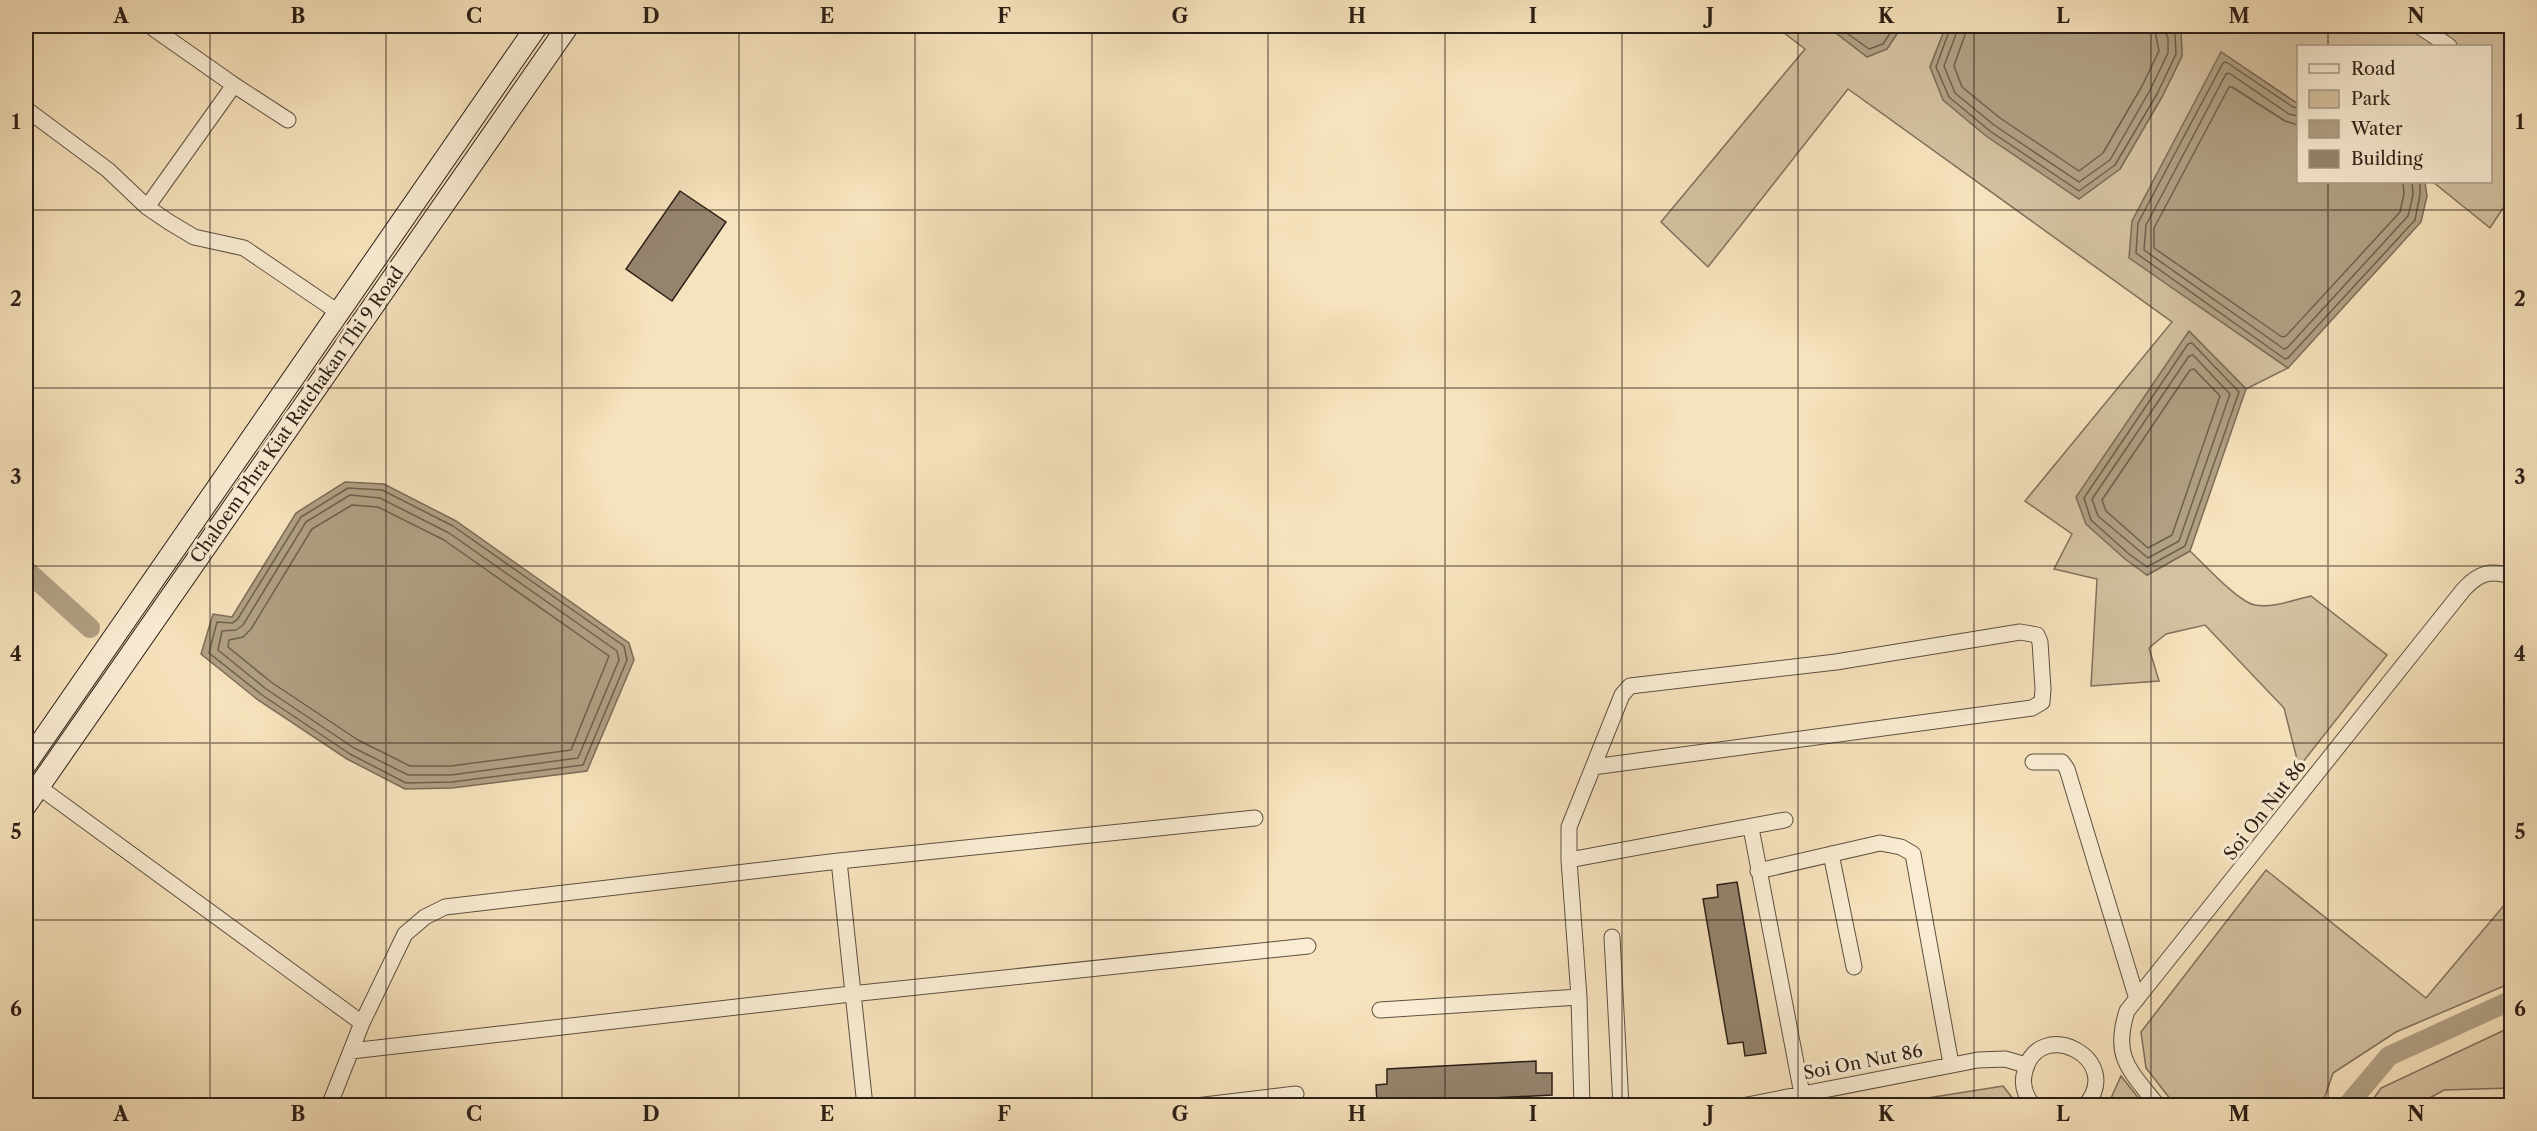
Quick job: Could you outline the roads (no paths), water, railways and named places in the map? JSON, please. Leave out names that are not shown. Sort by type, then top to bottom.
[{"type":"main road","name":"Chaloem Phra Kiat Ratchakan Thi 9 Road","points":[[26,764],[537,26]]},
{"type":"main road","name":"Chaloem Phra Kiat Ratchakan Thi 9 Road","points":[[26,805],[568,26]]},
{"type":"street","points":[[150,26],[288,120]]},
{"type":"street","points":[[2419,26],[2448,45]]},
{"type":"street","points":[[147,207],[234,85]]},
{"type":"street","points":[[26,109],[108,170],[147,207],[194,237],[244,248],[338,312]]},
{"type":"street","name":"Soi On Nut 86","points":[[2158,1106],[2128,1067],[2120,1049],[2121,1032],[2127,1011],[2464,589],[2474,578],[2493,572],[2511,577]]},
{"type":"street","points":[[1582,1106],[1579,997],[1569,860],[1569,827],[1593,767],[1622,695],[1630,686],[1836,662],[2020,632],[2037,635],[2040,642],[2042,702],[2032,708],[1593,767]]},
{"type":"street","points":[[2033,762],[2062,762],[2067,770],[2137,999]]},
{"type":"street","points":[[39,787],[362,1023]]},
{"type":"street","points":[[329,1106],[362,1023],[405,934],[425,917],[445,907],[838,861],[1255,818]]},
{"type":"street","points":[[1569,860],[1785,820]]},
{"type":"street","points":[[1751,828],[1802,1094]]},
{"type":"street","points":[[1758,871],[1880,843],[1901,847],[1913,854],[1951,1064]]},
{"type":"street","points":[[1831,854],[1854,967]]},
{"type":"street","points":[[838,861],[865,1106]]},
{"type":"street","points":[[1612,937],[1621,1106]]},
{"type":"street","points":[[351,1051],[851,994],[1308,946]]},
{"type":"street","points":[[1380,1010],[1579,997]]},
{"type":"street","points":[[2034,1106],[2024,1089],[2023,1077],[2026,1065],[2033,1055],[2054,1045],[2066,1045],[2077,1049],[2086,1056],[2092,1066],[2096,1077],[2095,1089],[2085,1106]]},
{"type":"street","name":"Soi On Nut 86","points":[[1742,1106],[1951,1064],[2005,1059],[2026,1065]]},
{"type":"street","points":[[1196,1106],[1296,1094]]},
{"type":"water","points":[[1827,26],[1902,26],[1887,49],[1867,57]]},
{"type":"water","points":[[1946,26],[2173,26],[2181,31],[2182,56],[2162,97],[2120,169],[2079,199],[1986,136],[1943,100],[1930,67]]},
{"type":"water","points":[[2221,52],[2297,103],[2297,183],[2425,183],[2427,196],[2421,222],[2288,368],[2129,258],[2132,221]]},
{"type":"water","points":[[2189,331],[2246,389],[2190,551],[2147,575],[2125,559],[2086,524],[2076,497]]},
{"type":"water","points":[[345,482],[384,484],[456,521],[629,643],[634,660],[587,771],[452,788],[405,789],[347,759],[258,700],[201,654],[213,614],[232,617],[296,513]]},
{"type":"waterway","points":[[26,570],[90,628]]},
{"type":"waterway","points":[[2347,1106],[2389,1056],[2512,1000]]}]
